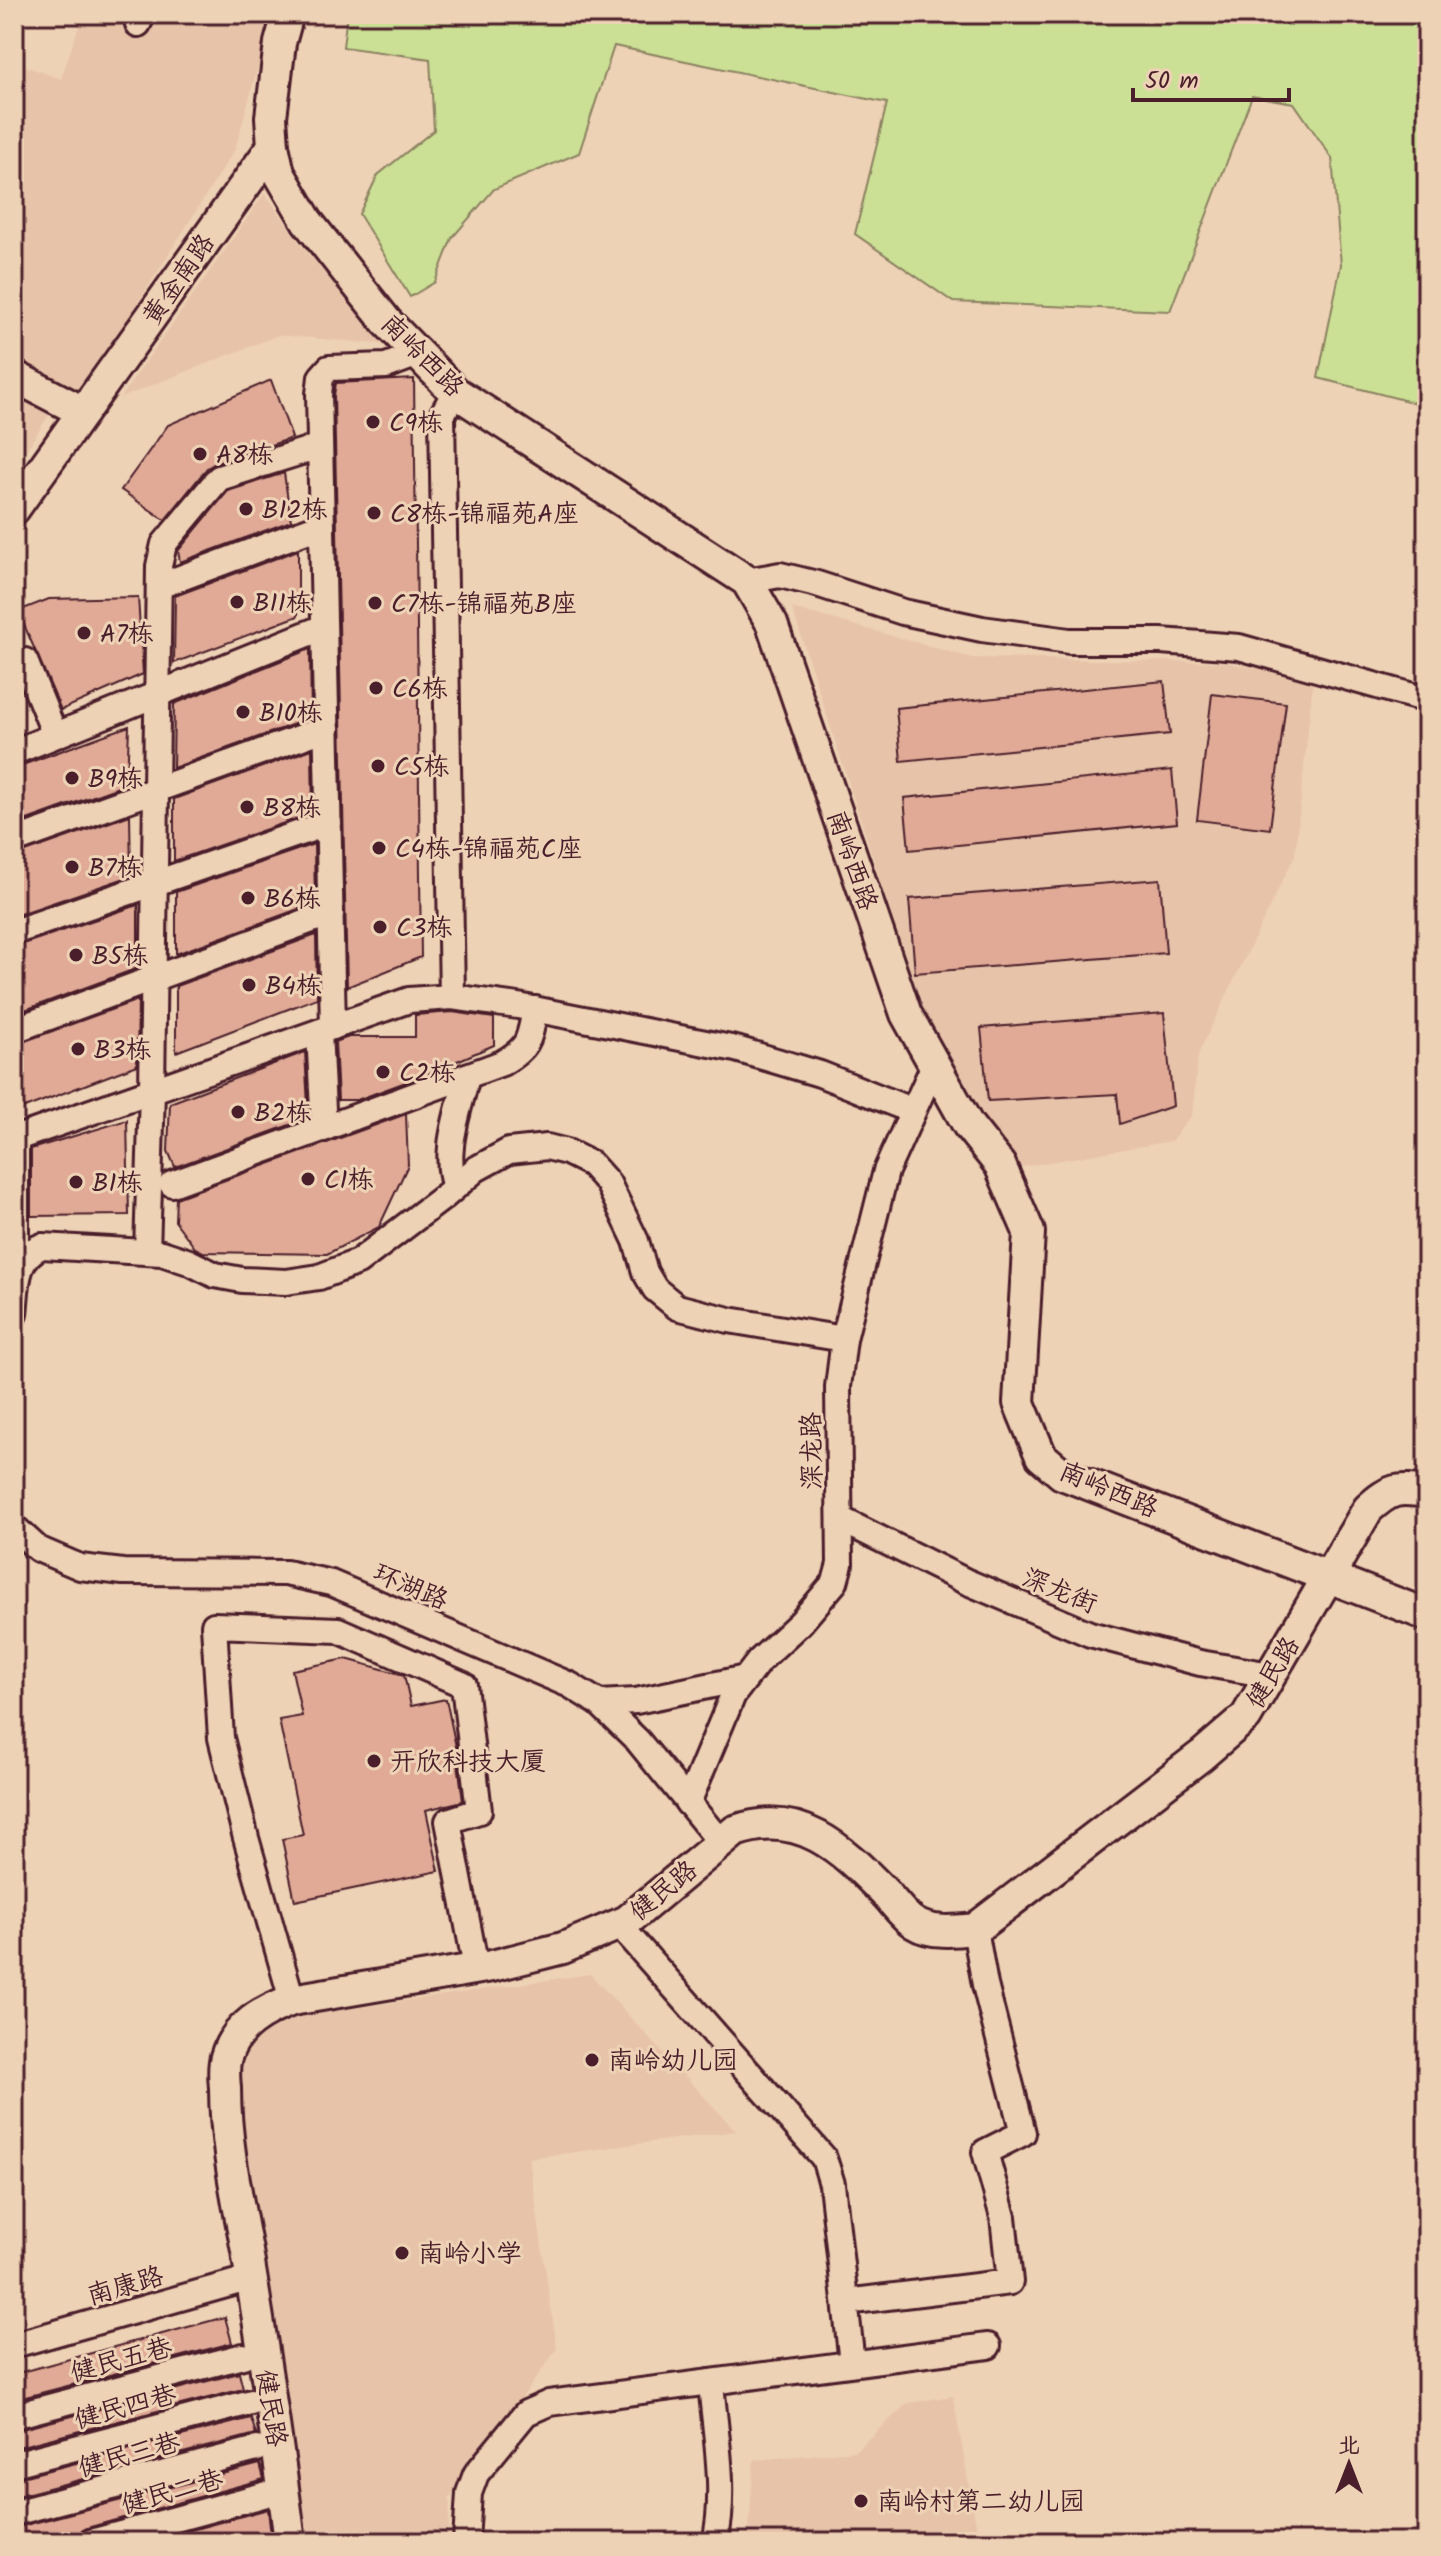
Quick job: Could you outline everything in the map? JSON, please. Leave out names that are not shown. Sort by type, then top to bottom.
[{"type":"street","name":"南岭西路","points":[[288,14],[280,43],[271,117],[279,173],[307,221],[386,321],[455,392],[747,581],[772,624],[906,1014],[968,1125],[1000,1165],[1029,1232],[1019,1403],[1041,1456],[1062,1474],[1427,1615]]},
{"type":"street","name":"黄金南路","points":[[14,509],[273,146]]},
{"type":"street","points":[[324,1129],[331,913],[321,377],[329,368],[386,366],[418,354]]},
{"type":"street","points":[[14,376],[83,412]]},
{"type":"street","points":[[452,997],[442,415],[455,392]]},
{"type":"street","points":[[147,1251],[159,566],[164,544],[219,478],[320,446]]},
{"type":"street","points":[[159,586],[322,525]]},
{"type":"street","points":[[747,581],[780,575],[903,612],[997,631],[1069,641],[1161,641],[1239,647],[1427,700]]},
{"type":"street","points":[[14,752],[324,627]]},
{"type":"street","points":[[25,661],[55,735]]},
{"type":"street","points":[[14,841],[327,728]]},
{"type":"street","points":[[14,932],[329,823]]},
{"type":"street","points":[[14,1030],[331,913]]},
{"type":"street","points":[[26,1256],[16,1243],[15,1139],[409,1000],[452,997],[535,1009],[736,1049],[820,1074],[913,1111]]},
{"type":"street","points":[[172,1184],[502,1063],[521,1052],[529,1038],[535,1009]]},
{"type":"street","name":"深龙路","points":[[688,1803],[733,1695],[759,1661],[801,1622],[835,1582],[840,1564],[838,1387],[844,1339],[886,1171],[934,1065]]},
{"type":"street","points":[[455,1187],[449,1172],[450,1154],[467,1076]]},
{"type":"street","points":[[14,1314],[20,1265],[26,1256],[42,1246],[162,1253],[215,1275],[242,1280],[286,1282],[319,1277],[358,1262],[476,1169],[509,1151],[547,1147],[567,1152],[591,1164],[608,1183],[636,1241],[645,1272],[655,1289],[677,1307],[729,1320],[844,1339]]},
{"type":"street","name":"健民路","points":[[290,2542],[275,2419],[233,2171],[225,2102],[224,2061],[231,2042],[248,2023],[292,2000],[476,1968],[563,1948],[627,1921],[735,1831],[753,1824],[782,1823],[818,1836],[855,1862],[914,1923],[952,1931],[975,1929],[1202,1755],[1246,1717],[1368,1509],[1384,1494],[1401,1489],[1427,1492]]},
{"type":"street","name":"深龙街","points":[[840,1519],[965,1581],[1090,1634],[1200,1663],[1271,1675]]},
{"type":"street","name":"环湖路","points":[[14,1527],[38,1549],[80,1567],[136,1572],[286,1573],[331,1583],[570,1685],[599,1703],[638,1741],[721,1843]]},
{"type":"street","points":[[292,2000],[221,1738],[214,1625],[338,1630],[464,1685],[479,1811],[448,1821],[476,1968]]},
{"type":"street","points":[[599,1703],[636,1701],[746,1678]]},
{"type":"street","points":[[619,1925],[824,2158],[832,2184],[852,2363]]},
{"type":"street","points":[[846,2302],[1010,2282],[1003,2217],[985,2152],[1023,2133],[985,1985],[975,1929]]},
{"type":"street","name":"南康路","points":[[14,2345],[251,2278]]},
{"type":"street","points":[[466,2542],[469,2493],[476,2474],[526,2413],[549,2403],[988,2346]]},
{"type":"street","name":"健民五巷","points":[[14,2416],[243,2356]]},
{"type":"street","points":[[711,2382],[720,2498],[720,2520],[715,2542]]},
{"type":"street","name":"健民四巷","points":[[14,2464],[251,2402]]},
{"type":"street","name":"健民三巷","points":[[14,2513],[257,2449]]},
{"type":"street","name":"健民二巷","points":[[91,2542],[267,2494]]},
{"type":"shaded area","points":[[83,14],[273,14],[235,149],[78,398],[65,390],[14,469],[14,62],[61,79]]},
{"type":"shaded area","points":[[265,193],[302,246],[389,345],[279,335],[120,398]]},
{"type":"shaded area","points":[[792,608],[972,658],[1224,662],[1313,680],[1295,855],[1198,1054],[1192,1115],[1171,1141],[1021,1167],[976,1105],[936,1041],[908,966]]},
{"type":"shaded area","name":"南岭小学","points":[[590,1974],[736,2131],[529,2158],[557,2349],[450,2497],[448,2542],[303,2542],[237,2081],[240,2060],[259,2036],[286,2018]]},
{"type":"shaded area","name":"南岭村第二幼儿园","points":[[953,2396],[979,2542],[748,2542],[754,2460],[855,2451],[908,2403]]},
{"type":"green space","points":[[347,14],[1427,14],[1427,406],[1318,378],[1341,265],[1332,158],[1294,103],[1252,96],[1170,311],[953,302],[855,234],[887,103],[614,46],[579,153],[494,189],[452,238],[435,282],[410,297],[359,214],[378,175],[434,130],[430,59],[343,47]]},
{"type":"building","points":[[414,379],[421,957],[347,987],[334,395],[336,383]]},
{"type":"building","name":"A8栋","points":[[271,380],[292,438],[207,468],[165,520],[121,490],[168,425]]},
{"type":"building","name":"B12栋","points":[[284,473],[291,521],[180,562],[178,551],[228,491]]},
{"type":"building","name":"B11栋","points":[[298,550],[298,616],[174,663],[175,596]]},
{"type":"building","name":"A7栋","points":[[138,597],[143,674],[61,710],[18,611],[49,599]]},
{"type":"building","name":"B10栋","points":[[310,649],[311,718],[173,768],[174,704]]},
{"type":"building","points":[[1164,681],[1170,734],[901,761],[896,708]]},
{"type":"building","points":[[1212,694],[1286,703],[1270,829],[1197,820]]},
{"type":"building","name":"B9栋","points":[[129,726],[127,784],[16,824],[17,767]]},
{"type":"building","name":"B8栋","points":[[312,749],[313,813],[174,861],[174,799]]},
{"type":"building","points":[[1172,770],[1177,823],[909,850],[904,798]]},
{"type":"building","name":"B7栋","points":[[130,815],[131,876],[14,916],[14,856]]},
{"type":"building","name":"B6栋","points":[[314,844],[315,903],[176,954],[176,892]]},
{"type":"building","points":[[1160,879],[1166,953],[915,973],[909,899]]},
{"type":"building","name":"B5栋","points":[[138,905],[138,968],[14,1014],[14,947]]},
{"type":"building","name":"B4栋","points":[[316,935],[317,998],[176,1052],[176,986]]},
{"type":"building","name":"B3栋","points":[[138,1000],[137,1065],[14,1112],[14,1045]]},
{"type":"building","name":"C2栋","points":[[452,1012],[494,1018],[494,1045],[357,1100],[338,1100],[335,1042],[349,1037],[415,1037],[415,1015]]},
{"type":"building","points":[[1164,1013],[1173,1106],[1120,1124],[1117,1094],[988,1101],[981,1028]]},
{"type":"building","name":"B2栋","points":[[305,1052],[306,1119],[175,1167],[168,1151],[170,1103]]},
{"type":"building","name":"C1栋","points":[[406,1114],[408,1165],[379,1227],[327,1254],[203,1252],[195,1248],[175,1221],[176,1198]]},
{"type":"building","name":"B1栋","points":[[127,1120],[129,1215],[31,1216],[31,1149]]},
{"type":"building","name":"开欣科技大厦","points":[[346,1659],[404,1675],[411,1706],[446,1699],[463,1801],[426,1810],[439,1871],[295,1901],[282,1839],[303,1835],[279,1720],[302,1716],[292,1670]]},
{"type":"building","points":[[225,2317],[232,2343],[14,2400],[14,2374]]},
{"type":"building","points":[[239,2373],[243,2389],[14,2448],[14,2431]]},
{"type":"building","points":[[251,2418],[256,2434],[14,2497],[14,2479]]},
{"type":"building","points":[[260,2464],[264,2479],[87,2528],[80,2532],[76,2542],[14,2542],[14,2528]]},
{"type":"building","points":[[268,2509],[271,2537],[252,2542],[148,2542]]},
{"type":"place","name":"C9栋","points":[[373,422]]},
{"type":"place","name":"A8栋","points":[[200,454]]},
{"type":"place","name":"B12栋","points":[[246,509]]},
{"type":"place","name":"C8栋-锦福苑A座","points":[[374,513]]},
{"type":"place","name":"B11栋","points":[[237,602]]},
{"type":"place","name":"C7栋-锦福苑B座","points":[[375,603]]},
{"type":"place","name":"A7栋","points":[[84,633]]},
{"type":"place","name":"C6栋","points":[[376,688]]},
{"type":"place","name":"B10栋","points":[[243,712]]},
{"type":"place","name":"C5栋","points":[[378,766]]},
{"type":"place","name":"B9栋","points":[[72,778]]},
{"type":"place","name":"B8栋","points":[[247,807]]},
{"type":"place","name":"C4栋-锦福苑C座","points":[[379,848]]},
{"type":"place","name":"B7栋","points":[[72,867]]},
{"type":"place","name":"B6栋","points":[[248,898]]},
{"type":"place","name":"C3栋","points":[[380,927]]},
{"type":"place","name":"B5栋","points":[[76,955]]},
{"type":"place","name":"B4栋","points":[[249,985]]},
{"type":"place","name":"B3栋","points":[[78,1049]]},
{"type":"place","name":"C2栋","points":[[383,1072]]},
{"type":"place","name":"B2栋","points":[[238,1112]]},
{"type":"place","name":"C1栋","points":[[308,1179]]},
{"type":"place","name":"B1栋","points":[[76,1182]]},
{"type":"place","name":"开欣科技大厦","points":[[374,1761]]},
{"type":"place","name":"南岭幼儿园","points":[[592,2060]]},
{"type":"place","name":"南岭小学","points":[[402,2253]]},
{"type":"place","name":"南岭村第二幼儿园","points":[[861,2501]]}]
